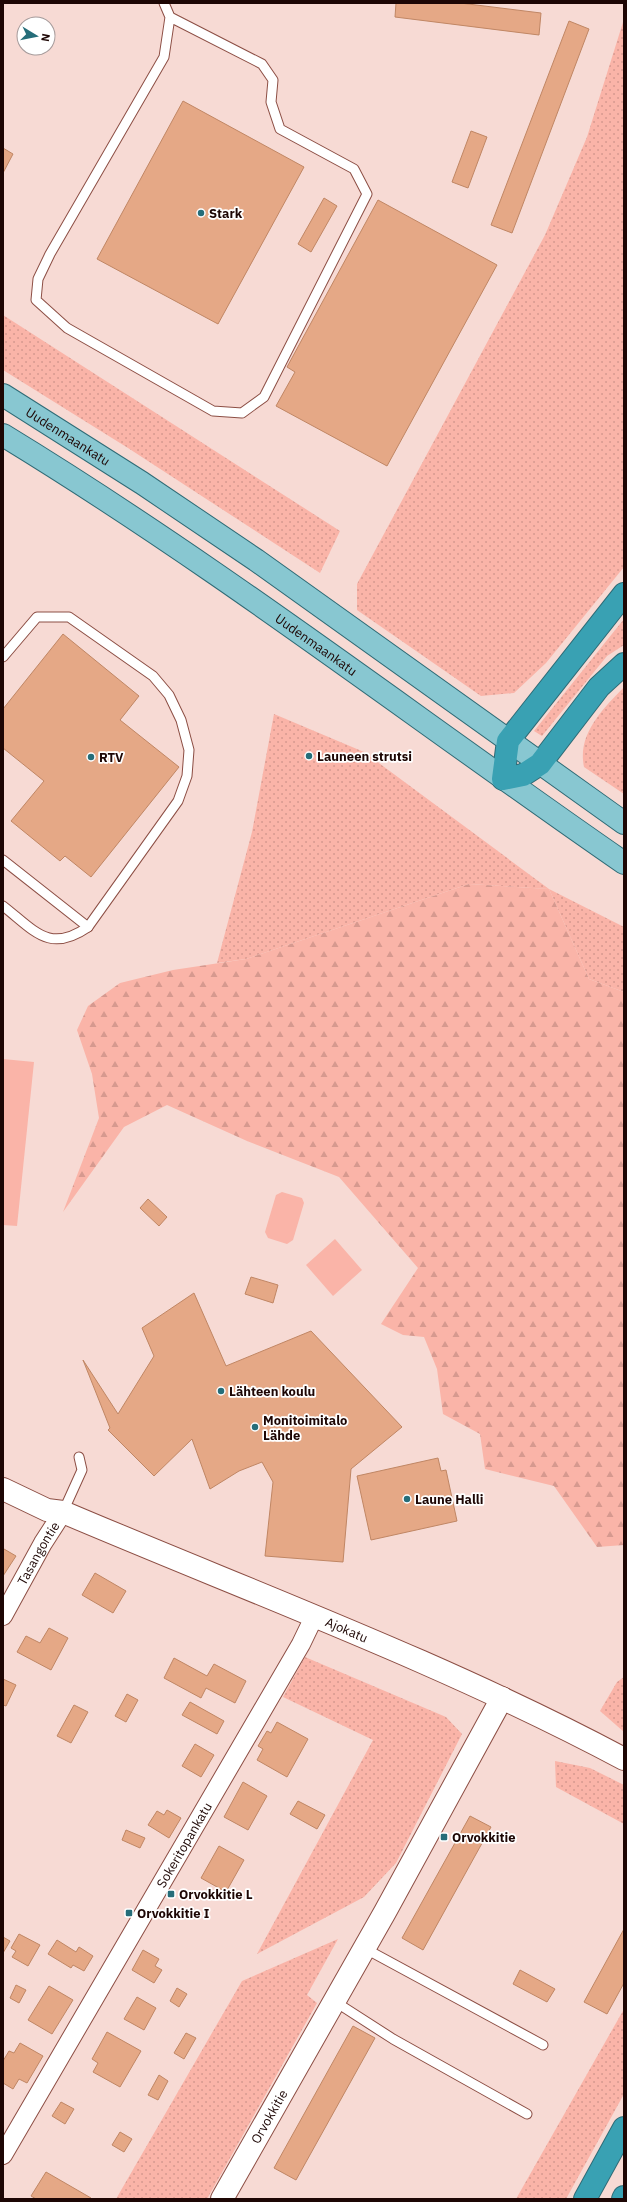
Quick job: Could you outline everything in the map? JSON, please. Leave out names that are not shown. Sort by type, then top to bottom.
[{"type":"highway","points":[[624,594],[508,741],[503,779],[523,775],[540,764],[599,687],[624,664]]},
{"type":"highway","points":[[585,2199],[624,2128]]},
{"type":"main road","name":"Uudenmaankatu","points":[[3,395],[136,479],[256,560],[341,619],[508,741],[624,823]]},
{"type":"main road","name":"Uudenmaankatu","points":[[3,435],[199,560],[347,664],[503,779],[624,863]]},
{"type":"street","name":"Ajokatu","points":[[3,1474],[54,1500],[63,1512]]},
{"type":"street","name":"Ajokatu","points":[[3,1489],[47,1510],[63,1512],[314,1617],[502,1698],[624,1759]]},
{"type":"street","name":"Tasangontie","points":[[3,1616],[43,1543],[63,1512]]},
{"type":"street","name":"Sokeritopankatu","points":[[3,2155],[301,1644],[314,1617]]},
{"type":"street","name":"Orvokkitie","points":[[222,2199],[364,1948],[502,1698]]},
{"type":"lane","points":[[164,3],[170,16],[164,57],[50,254],[38,279],[36,300],[67,328],[213,411],[242,413],[264,397],[367,194],[354,169],[280,129],[271,102],[273,80],[262,64],[170,16]]},
{"type":"lane","points":[[3,657],[37,617],[69,617],[153,676],[168,695],[181,720],[189,750],[187,776],[178,801],[88,927],[74,937],[49,939],[40,935],[3,906]]},
{"type":"lane","points":[[3,860],[88,927]]},
{"type":"lane","points":[[63,1512],[82,1470],[79,1457]]},
{"type":"lane","points":[[364,1948],[543,2045]]},
{"type":"lane","points":[[334,2001],[393,2039],[527,2114]]},
{"type":"green space","points":[[624,19],[624,567],[546,663],[514,693],[481,696],[357,610],[357,584],[545,235],[587,137]]},
{"type":"green space","points":[[3,315],[340,531],[320,573],[128,448],[3,370]]},
{"type":"green space","points":[[624,619],[624,645],[607,656],[542,736],[534,731]]},
{"type":"green space","points":[[624,687],[624,794],[584,767],[583,755],[584,744],[588,733],[600,713]]},
{"type":"green space","points":[[274,714],[364,752],[549,889],[469,884],[246,959],[217,963],[252,832]]},
{"type":"green space","points":[[469,884],[549,889],[589,979],[624,992],[624,1545],[597,1547],[554,1486],[485,1469],[480,1434],[443,1414],[437,1369],[424,1337],[403,1335],[381,1324],[418,1268],[339,1177],[247,1141],[167,1105],[124,1127],[63,1212],[99,1118],[92,1074],[77,1030],[88,1006],[120,983],[173,970],[246,959]]},
{"type":"green space","points":[[549,889],[624,927],[624,992],[589,979]]},
{"type":"green space","points":[[3,1059],[34,1062],[17,1226],[3,1225]]},
{"type":"green space","points":[[282,1192],[302,1198],[304,1203],[293,1240],[287,1244],[268,1238],[265,1232],[276,1195]]},
{"type":"green space","points":[[335,1239],[362,1270],[333,1296],[306,1265]]},
{"type":"green space","points":[[305,1657],[446,1717],[462,1734],[396,1863],[364,1897],[257,1954],[373,1740],[283,1697]]},
{"type":"green space","points":[[624,1677],[624,1732],[600,1711],[617,1682]]},
{"type":"green space","points":[[555,1761],[590,1768],[624,1785],[624,1824],[556,1787]]},
{"type":"green space","points":[[338,1939],[307,1995],[317,2003],[207,2199],[116,2199],[242,1981]]},
{"type":"green space","points":[[624,2009],[624,2094],[566,2199],[516,2199]]},
{"type":"building","points":[[396,3],[460,3],[541,13],[539,35],[395,17]]},
{"type":"building","points":[[569,21],[589,29],[512,233],[491,225]]},
{"type":"building","name":"Stark","points":[[183,101],[304,167],[218,324],[97,259]]},
{"type":"building","points":[[471,131],[487,137],[468,188],[452,182]]},
{"type":"building","points":[[3,148],[13,154],[3,173]]},
{"type":"building","points":[[324,198],[337,206],[311,252],[298,244]]},
{"type":"building","points":[[378,200],[497,265],[387,466],[276,406],[295,372],[287,367]]},
{"type":"building","name":"RTV","points":[[63,634],[139,696],[120,720],[179,767],[91,877],[65,856],[60,861],[11,821],[44,781],[3,748],[3,709]]},
{"type":"building","points":[[148,1199],[167,1217],[159,1226],[140,1208]]},
{"type":"building","points":[[251,1277],[278,1285],[273,1303],[245,1294]]},
{"type":"building","name":"Monitoimitalo Lähde","points":[[194,1293],[226,1366],[311,1331],[402,1427],[351,1469],[343,1562],[265,1556],[273,1482],[262,1462],[239,1471],[210,1489],[192,1439],[154,1476],[108,1430],[110,1428],[83,1360],[118,1414],[154,1356],[142,1328]]},
{"type":"building","name":"Laune Halli","points":[[438,1458],[441,1471],[446,1470],[457,1521],[371,1540],[357,1476]]},
{"type":"building","points":[[4,1549],[16,1556],[3,1576],[3,1551]]},
{"type":"building","points":[[95,1573],[126,1591],[113,1613],[82,1595]]},
{"type":"building","points":[[49,1628],[68,1638],[51,1670],[17,1652],[26,1636],[40,1643]]},
{"type":"building","points":[[174,1658],[207,1676],[214,1664],[246,1681],[235,1703],[206,1688],[201,1698],[164,1678]]},
{"type":"building","points":[[3,1679],[16,1685],[6,1706],[3,1705]]},
{"type":"building","points":[[127,1694],[138,1700],[126,1722],[115,1716]]},
{"type":"building","points":[[190,1702],[224,1721],[217,1734],[182,1715]]},
{"type":"building","points":[[74,1705],[88,1712],[71,1743],[57,1736]]},
{"type":"building","points":[[277,1722],[308,1739],[287,1777],[257,1760],[263,1749],[258,1746],[267,1731],[271,1733]]},
{"type":"building","points":[[195,1744],[214,1755],[201,1777],[182,1766]]},
{"type":"building","points":[[243,1782],[267,1796],[248,1830],[224,1817]]},
{"type":"building","points":[[298,1801],[325,1815],[317,1829],[290,1814]]},
{"type":"building","points":[[167,1810],[181,1818],[169,1838],[148,1825],[157,1811],[164,1815]]},
{"type":"building","points":[[470,1816],[491,1827],[423,1950],[402,1938]]},
{"type":"building","points":[[126,1830],[145,1838],[140,1848],[122,1840]]},
{"type":"building","points":[[219,1846],[244,1860],[226,1892],[201,1878]]},
{"type":"building","points":[[624,1929],[624,1983],[607,2014],[584,2002]]},
{"type":"building","points":[[19,1934],[40,1945],[28,1966],[12,1957],[16,1951],[11,1948]]},
{"type":"building","points":[[3,1937],[10,1941],[3,1953]]},
{"type":"building","points":[[57,1940],[76,1952],[79,1947],[93,1956],[84,1971],[73,1965],[71,1968],[48,1954]]},
{"type":"building","points":[[143,1950],[159,1959],[155,1966],[162,1970],[154,1983],[132,1970]]},
{"type":"building","points":[[520,1970],[555,1989],[547,2002],[513,1984]]},
{"type":"building","points":[[16,1985],[26,1990],[19,2003],[10,1998]]},
{"type":"building","points":[[49,1986],[73,2000],[52,2034],[28,2020]]},
{"type":"building","points":[[177,1988],[187,1994],[179,2007],[170,2001]]},
{"type":"building","points":[[137,1997],[156,2008],[144,2030],[124,2019]]},
{"type":"building","points":[[353,2026],[375,2038],[296,2180],[274,2168]]},
{"type":"building","points":[[107,2032],[141,2051],[120,2087],[93,2072],[98,2063],[92,2059]]},
{"type":"building","points":[[186,2033],[196,2038],[184,2059],[174,2053]]},
{"type":"building","points":[[20,2043],[43,2056],[27,2083],[19,2079],[13,2089],[3,2083],[3,2061],[9,2051],[14,2053]]},
{"type":"building","points":[[159,2075],[168,2081],[158,2100],[148,2095]]},
{"type":"building","points":[[61,2102],[74,2109],[65,2124],[52,2116]]},
{"type":"building","points":[[120,2132],[132,2139],[124,2152],[112,2145]]},
{"type":"building","points":[[46,2172],[91,2198],[36,2199],[31,2196]]},
{"type":"place","name":"Stark","points":[[201,213]]},
{"type":"place","name":"Launeen strutsi","points":[[309,756]]},
{"type":"place","name":"RTV","points":[[91,757]]},
{"type":"place","name":"Lähteen koulu","points":[[221,1391]]},
{"type":"place","name":"Monitoimitalo Lähde","points":[[255,1427]]},
{"type":"place","name":"Laune Halli","points":[[407,1499]]},
{"type":"place","name":"Orvokkitie","points":[[444,1837]]},
{"type":"place","name":"Orvokkitie L","points":[[171,1894]]},
{"type":"place","name":"Orvokkitie I","points":[[129,1913]]}]
